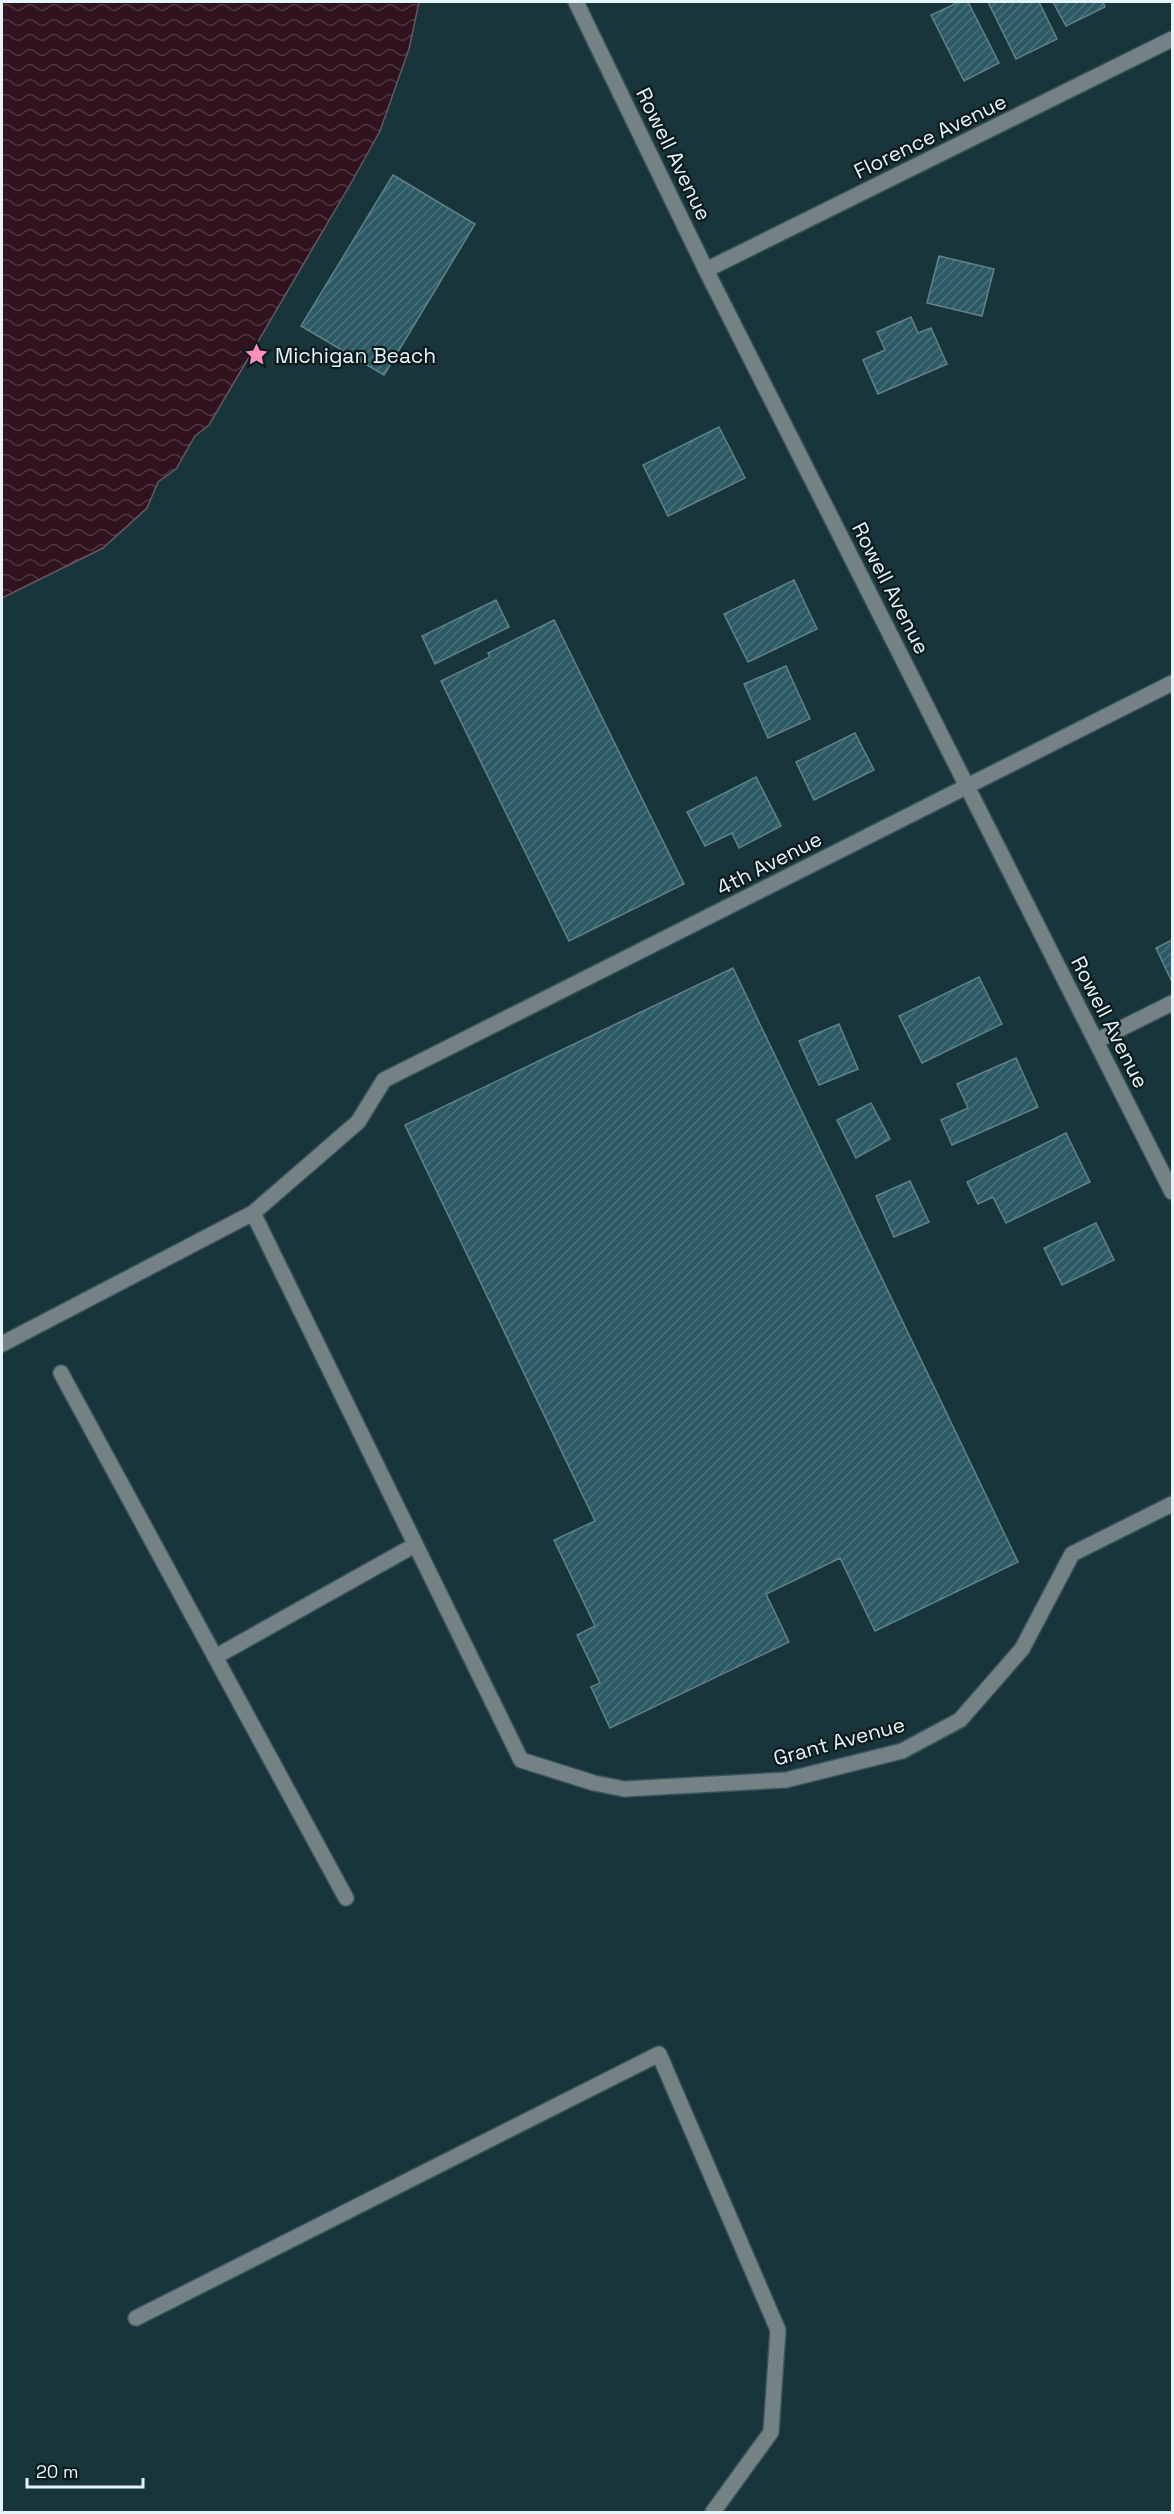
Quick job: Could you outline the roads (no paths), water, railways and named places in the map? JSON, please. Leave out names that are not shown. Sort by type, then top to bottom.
[{"type":"street","name":"Rowell Avenue","points":[[576,2],[706,270],[1173,1192]]},
{"type":"street","name":"Florence Avenue","points":[[706,270],[1173,39]]},
{"type":"street","name":"4th Avenue","points":[[253,1213],[358,1122],[384,1080],[1173,682]]},
{"type":"street","points":[[1096,1041],[1173,1003]]},
{"type":"street","points":[[2,1344],[253,1213],[415,1545],[215,1657]]},
{"type":"street","points":[[61,1373],[346,1898]]},
{"type":"street","name":"Grant Avenue","points":[[415,1545],[521,1760],[594,1783],[624,1789],[786,1780],[902,1751],[960,1720],[1014,1658],[1022,1648],[1072,1554],[1173,1504]]},
{"type":"street","points":[[136,2318],[659,2054],[778,2330],[771,2432],[713,2512]]},
{"type":"water","points":[[2,2],[419,2],[409,49],[380,131],[209,425],[195,436],[176,469],[158,482],[147,508],[103,548],[2,598]]},
{"type":"place","name":"Michigan Beach","points":[[257,355]]}]
